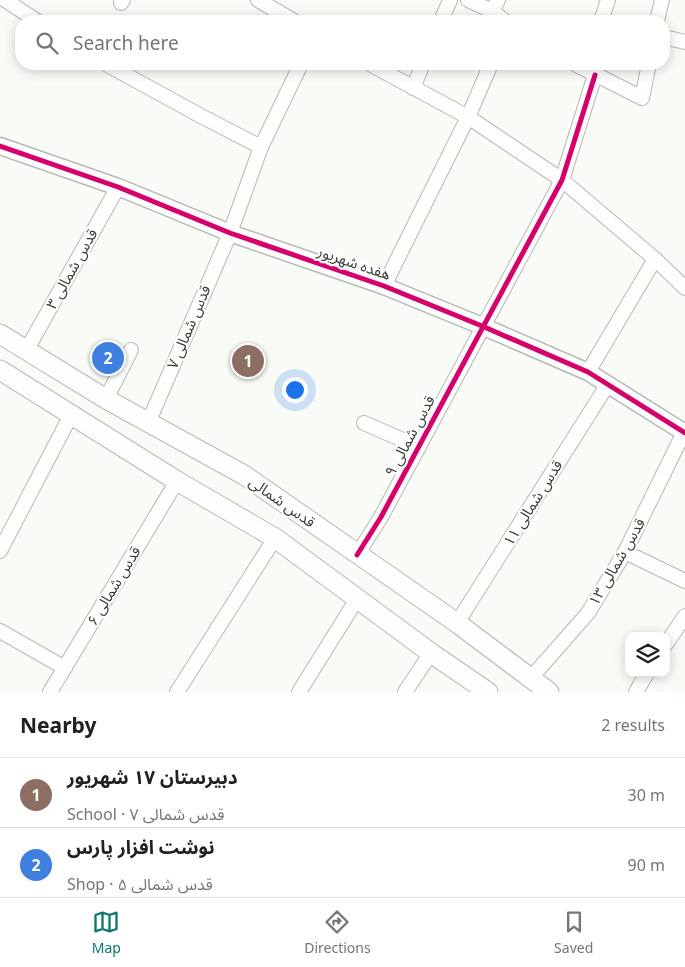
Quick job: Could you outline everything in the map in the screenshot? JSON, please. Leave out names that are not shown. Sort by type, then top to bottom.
[{"type":"main road","name":"قدس شمالی","points":[[0,334],[106,399],[244,475],[357,555],[457,622],[549,692]]},
{"type":"main road","points":[[0,370],[177,480],[275,538],[431,653],[488,692]]},
{"type":"street","points":[[5,0],[28,15]]},
{"type":"street","points":[[258,0],[284,15]]},
{"type":"street","points":[[444,15],[450,0]]},
{"type":"street","points":[[468,0],[495,6]]},
{"type":"street","points":[[602,15],[608,0]]},
{"type":"street","points":[[658,15],[662,0]]},
{"type":"street","points":[[670,39],[685,42]]},
{"type":"street","points":[[117,70],[261,147]]},
{"type":"street","name":"۷ قدس شمالی","points":[[148,421],[230,233],[261,147],[298,70]]},
{"type":"street","points":[[381,70],[468,117],[562,180],[685,288]]},
{"type":"street","points":[[413,88],[420,70]]},
{"type":"street","points":[[384,286],[468,117],[488,70]]},
{"type":"street","name":"قدس شمالی ۹","points":[[357,555],[381,517],[562,180],[585,70]]},
{"type":"street","points":[[589,70],[642,98],[648,70]]},
{"type":"street","name":"هفده شهریور","points":[[0,146],[118,187],[230,233],[384,286],[482,326],[588,372],[685,432]]},
{"type":"street","name":"۳ قدس شمالی","points":[[26,351],[118,187]]},
{"type":"street","points":[[588,372],[654,259]]},
{"type":"street","points":[[106,399],[131,350]]},
{"type":"street","name":"قدس شمالی ۱۱","points":[[457,622],[608,384]]},
{"type":"street","points":[[0,551],[71,415]]},
{"type":"street","points":[[364,423],[419,447]]},
{"type":"street","name":"قدس شمالی ۱۳","points":[[530,679],[588,613],[625,552],[685,432]]},
{"type":"street","name":"قدس شمالی ۶","points":[[50,692],[177,480]]},
{"type":"street","points":[[176,692],[275,538]]},
{"type":"street","points":[[625,552],[685,581]]},
{"type":"street","points":[[299,692],[357,599]]},
{"type":"street","points":[[670,638],[685,616]]},
{"type":"street","points":[[0,631],[65,668]]},
{"type":"street","points":[[405,692],[431,653]]},
{"type":"street","points":[[636,692],[645,677]]},
{"type":"cycle path","points":[[357,555],[381,517],[562,180],[595,75]]},
{"type":"cycle path","points":[[0,146],[118,187],[230,233],[384,286],[482,326],[588,372],[685,433]]},
{"type":"place","name":"نوشت افزار پارس","points":[[108,358]]},
{"type":"place","name":"دبیرستان ۱۷ شهریور","points":[[248,361]]}]
